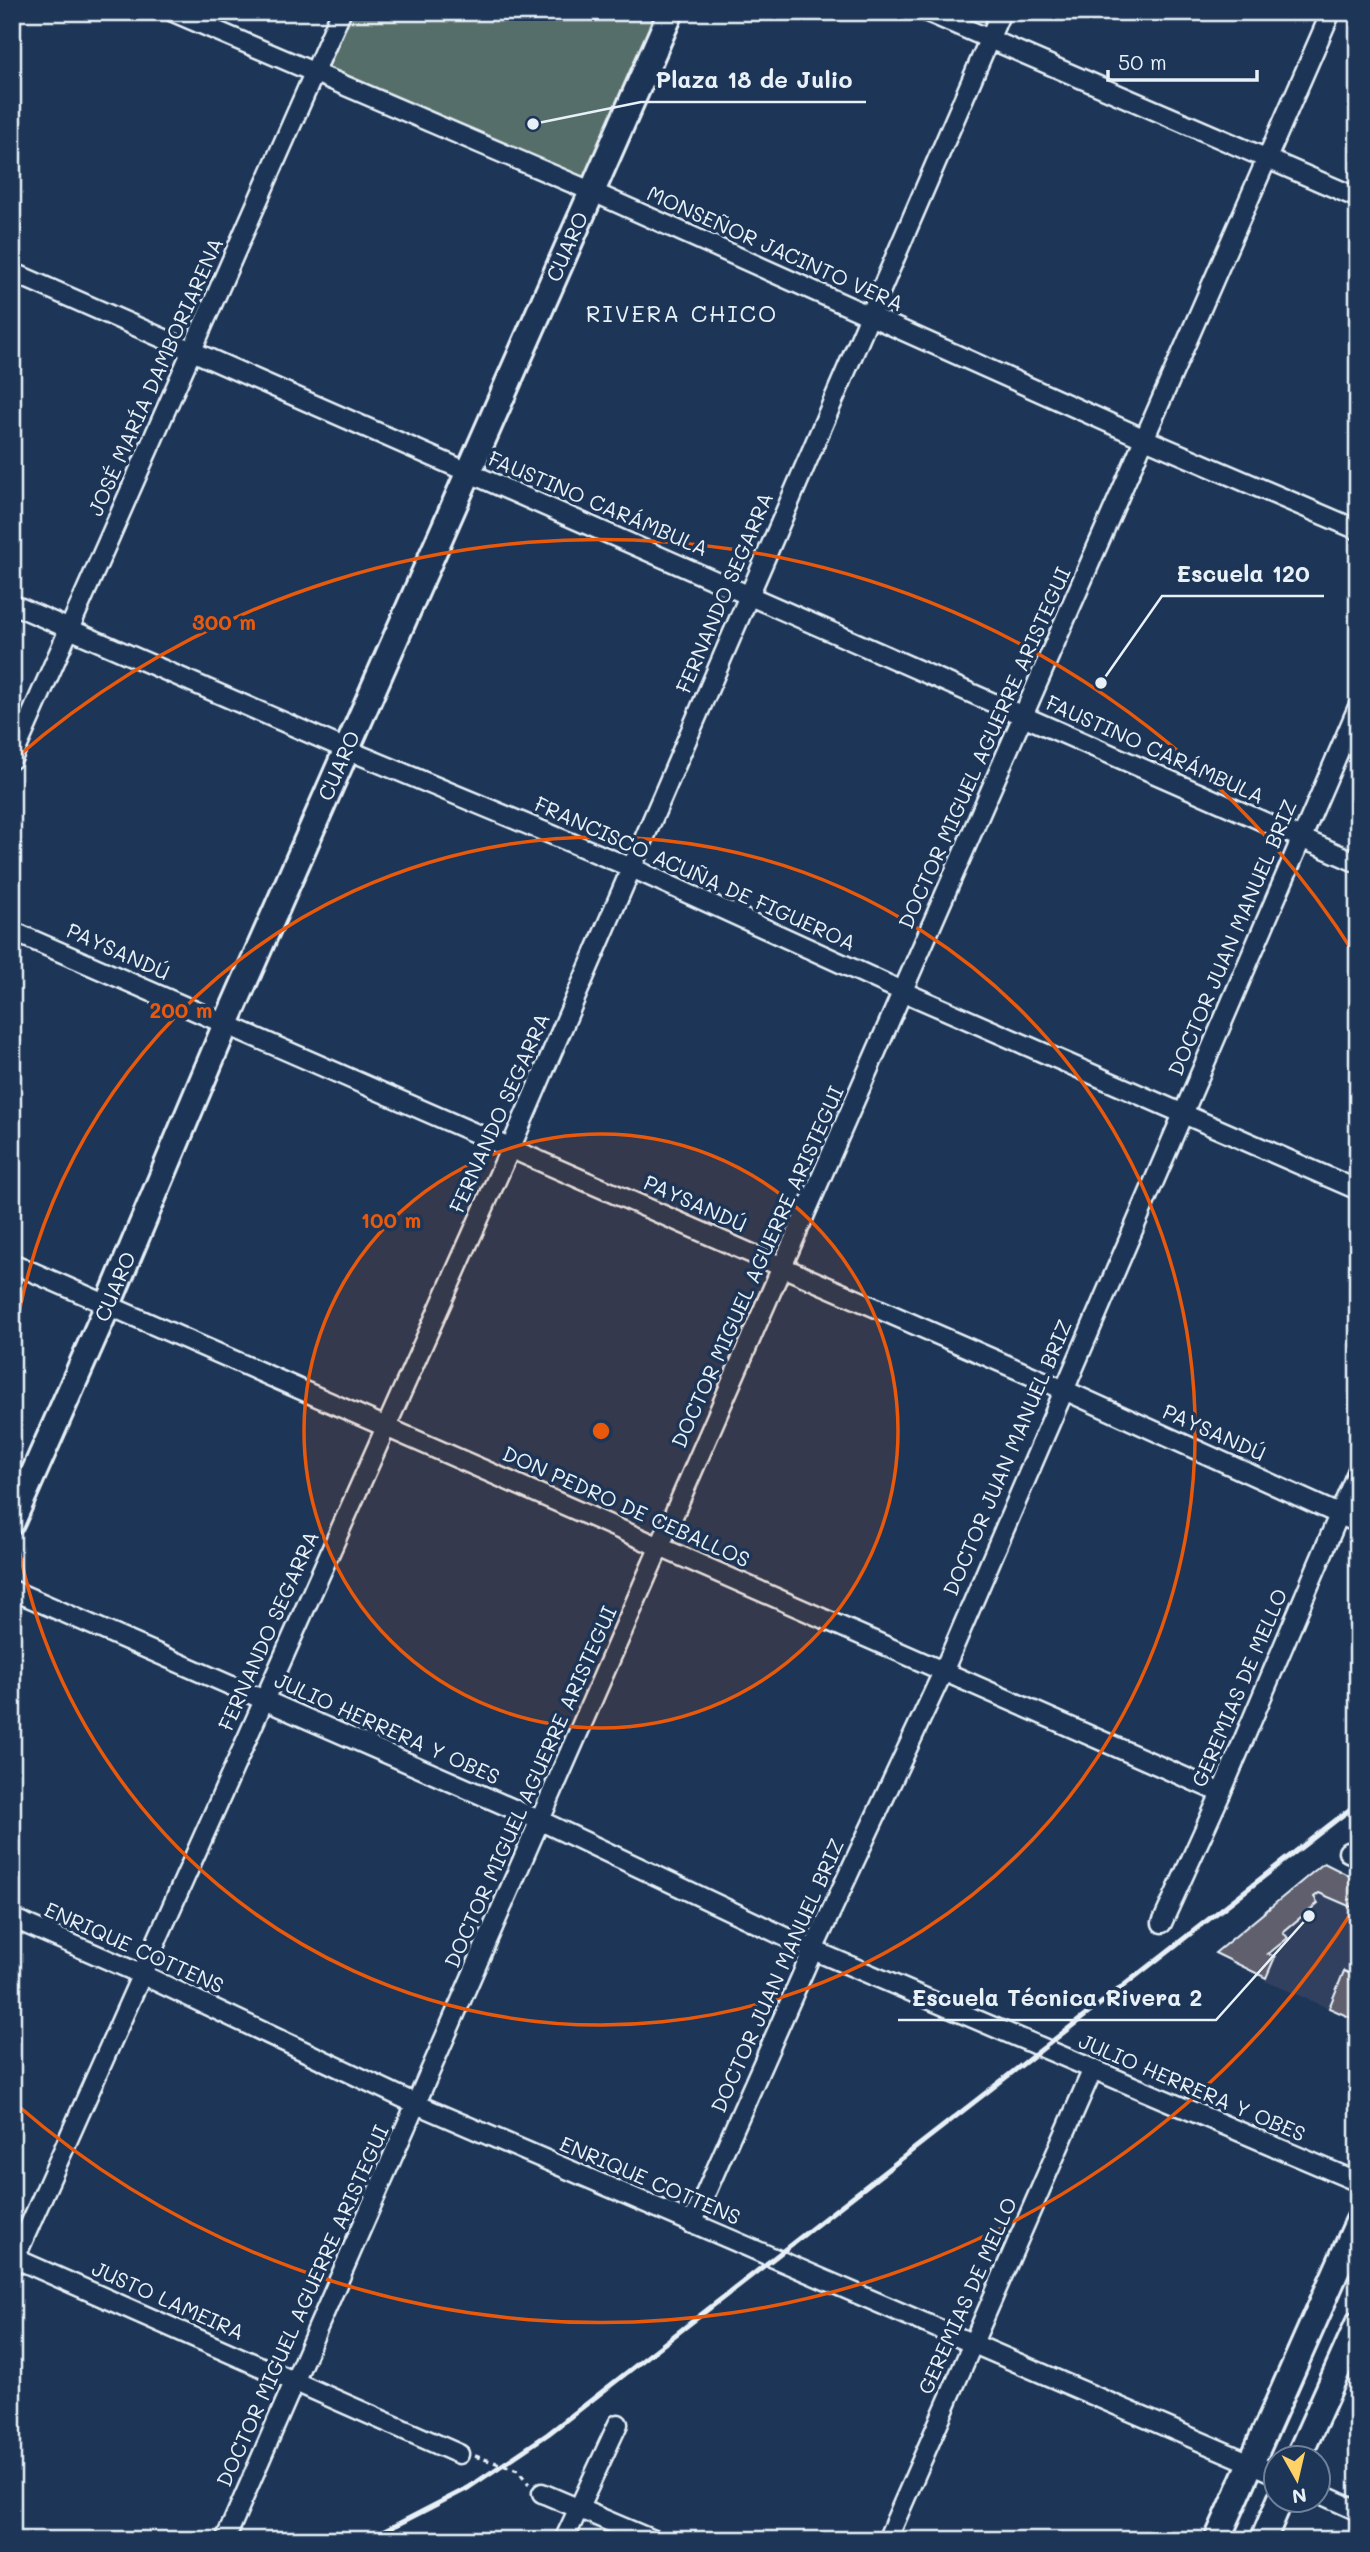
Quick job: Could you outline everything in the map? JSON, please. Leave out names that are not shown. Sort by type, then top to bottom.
[{"type":"street","name":"MONSEÑOR JACINTO VERA","points":[[173,12],[593,192],[1145,439],[1358,530]]},
{"type":"street","name":"JOSÉ MARÍA DAMBORIARENA","points":[[12,759],[341,12]]},
{"type":"street","name":"CUARO","points":[[12,1522],[108,1305],[226,1024],[671,12]]},
{"type":"street","points":[[928,12],[1358,198]]},
{"type":"street","name":"FERNANDO SEGARRA","points":[[13,2260],[143,1975],[263,1699],[511,1147],[1001,12]]},
{"type":"street","name":"DOCTOR MIGUEL AGUERRE ARISTEGUI","points":[[225,2540],[1331,12]]},
{"type":"street","name":"FAUSTINO CARÁMBULA","points":[[12,272],[1358,863]]},
{"type":"street","name":"FRANCISCO ACUÑA DE FIGUEROA","points":[[12,604],[348,750],[632,868],[904,992],[1358,1190]]},
{"type":"street","name":"DOCTOR JUAN MANUEL BRIZ","points":[[692,2224],[813,1950],[943,1672],[1062,1389],[1358,707]]},
{"type":"street","name":"PAYSANDÚ","points":[[12,931],[1062,1389],[1358,1523]]},
{"type":"street","name":"DON PEDRO DE CEBALLOS","points":[[12,1263],[1221,1793]]},
{"type":"street","name":"GEREMIAS DE MELLO","points":[[1162,1923],[1221,1793],[1358,1470]]},
{"type":"street","name":"JULIO HERRERA Y OBES","points":[[12,1590],[541,1821],[813,1950],[1358,2182]]},
{"type":"street","name":"ENRIQUE COTTENS","points":[[12,1918],[143,1975],[416,2104],[1262,2468]]},
{"type":"street","name":"GEREMIAS DE MELLO","points":[[887,2540],[1092,2071]]},
{"type":"street","points":[[1217,2540],[1358,2222]]},
{"type":"street","name":"JUSTO LAMEIRA","points":[[13,2260],[459,2454]]},
{"type":"street","points":[[1304,2444],[1358,2323]]},
{"type":"street","points":[[565,2540],[618,2424]]},
{"type":"street","points":[[541,2493],[653,2540]]},
{"type":"street","points":[[1332,2499],[1358,2511]]},
{"type":"street","points":[[1263,2540],[1274,2514]]},
{"type":"path","points":[[459,2454],[518,2470],[532,2488],[541,2493]]},
{"type":"shaded area","points":[[1324,1863],[1358,1880],[1358,2021],[1265,1981],[1266,1978],[1215,1953]]},
{"type":"green space","points":[[353,12],[659,12],[584,180],[328,67]]},
{"type":"building","points":[[1324,1863],[1358,1880],[1358,1910],[1319,1893],[1314,1897],[1318,1903],[1283,1932],[1288,1938],[1268,1954],[1275,1957],[1266,1978],[1215,1953]]},
{"type":"building","points":[[1344,1971],[1358,1977],[1358,2021],[1329,2008]]},
{"type":"railway","points":[[367,2540],[468,2488],[548,2434],[1358,1803]]},
{"type":"place","name":"Plaza 18 de Julio","points":[[533,124]]},
{"type":"place","name":"Escuela 120","points":[[1101,683]]},
{"type":"place","name":"Escuela Técnica Rivera 2","points":[[1309,1916]]},
{"type":"district","name":"RIVERA CHICO","points":[[682,314]]}]
